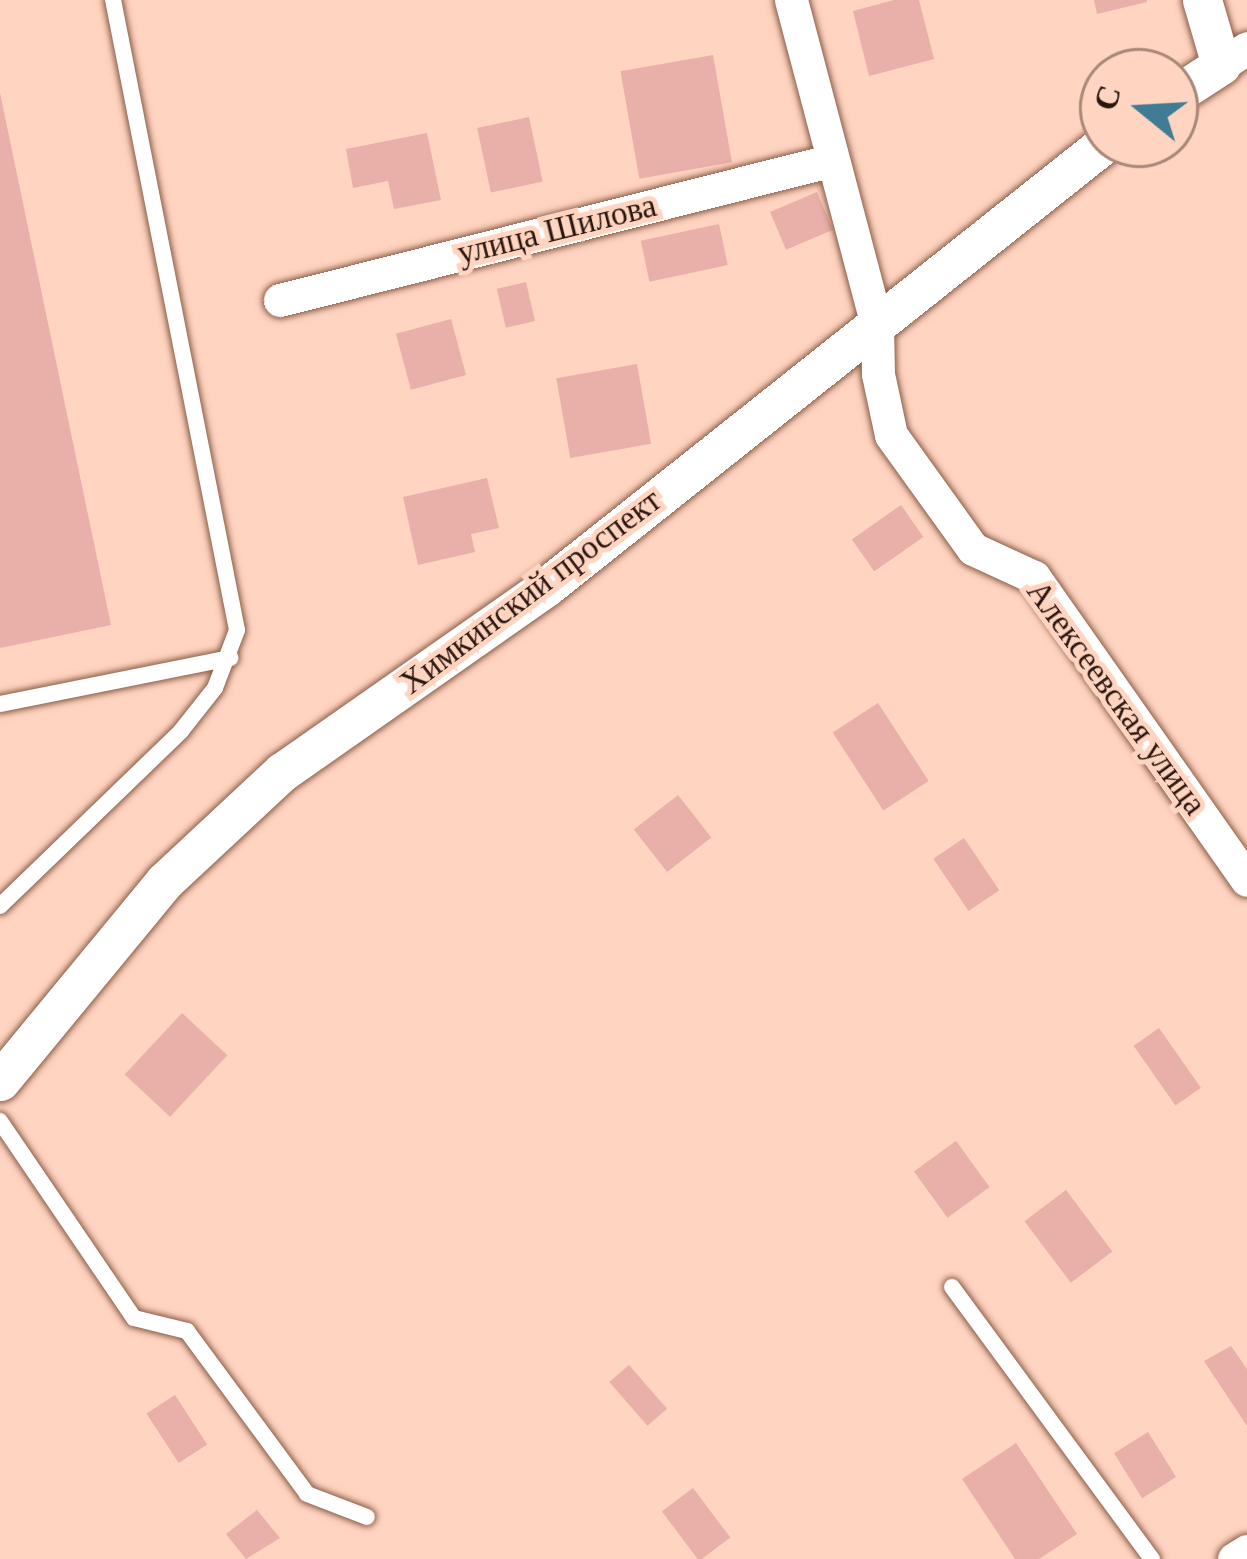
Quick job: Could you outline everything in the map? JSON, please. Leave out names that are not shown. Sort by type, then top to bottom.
[{"type":"street","name":"Алексеевская улица","points":[[791,0],[877,325],[878,374],[891,435],[973,549],[1034,578],[1247,880]]},
{"type":"street","points":[[1199,82],[1238,62],[1202,0]]},
{"type":"street","name":"улица Шилова","points":[[280,300],[833,160]]},
{"type":"street","name":"Химкинский проспект","points":[[0,1082],[165,881],[282,772],[546,587],[1079,164]]},
{"type":"street","points":[[1234,1559],[1247,1551]]},
{"type":"lane","points":[[0,906],[181,731],[230,658],[238,630],[113,0]]},
{"type":"lane","points":[[0,704],[230,658]]},
{"type":"lane","points":[[0,1121],[134,1318],[187,1331],[307,1495],[367,1517]]},
{"type":"lane","points":[[952,1287],[1152,1559]]},
{"type":"building","points":[[894,0],[919,0],[934,59],[869,76],[853,11]]},
{"type":"building","points":[[1094,0],[1147,0],[1147,2],[1097,14]]},
{"type":"building","points":[[713,55],[732,162],[639,179],[620,71]]},
{"type":"building","points":[[0,93],[111,625],[0,648]]},
{"type":"building","points":[[529,117],[543,182],[491,193],[477,128]]},
{"type":"building","points":[[427,133],[441,200],[394,209],[388,181],[353,188],[346,149]]},
{"type":"building","points":[[817,192],[833,230],[786,250],[770,212]]},
{"type":"building","points":[[719,224],[728,265],[649,282],[641,241]]},
{"type":"building","points":[[526,282],[535,321],[506,328],[497,289]]},
{"type":"building","points":[[451,319],[466,375],[411,390],[396,334]]},
{"type":"building","points":[[637,364],[651,444],[570,458],[556,378]]},
{"type":"building","points":[[487,478],[499,528],[471,534],[475,552],[418,565],[403,497]]},
{"type":"building","points":[[901,505],[923,537],[874,571],[852,539]]},
{"type":"building","points":[[878,703],[929,781],[883,810],[833,732]]},
{"type":"building","points":[[678,795],[711,838],[667,872],[634,829]]},
{"type":"building","points":[[964,838],[999,890],[969,911],[933,859]]},
{"type":"building","points":[[182,1013],[227,1055],[170,1117],[125,1074]]},
{"type":"building","points":[[1159,1028],[1201,1088],[1175,1106],[1134,1046]]},
{"type":"building","points":[[956,1141],[990,1187],[947,1218],[914,1172]]},
{"type":"building","points":[[1066,1190],[1112,1251],[1071,1283],[1024,1221]]},
{"type":"building","points":[[1231,1346],[1247,1369],[1247,1426],[1204,1361]]},
{"type":"building","points":[[629,1365],[667,1409],[647,1426],[609,1382]]},
{"type":"building","points":[[175,1395],[207,1444],[179,1463],[146,1414]]},
{"type":"building","points":[[1148,1432],[1176,1477],[1142,1498],[1114,1453]]},
{"type":"building","points":[[1016,1443],[1077,1534],[1039,1559],[1015,1559],[962,1479]]},
{"type":"building","points":[[693,1488],[730,1538],[698,1559],[662,1511]]},
{"type":"building","points":[[257,1510],[280,1538],[246,1559],[226,1534]]}]
